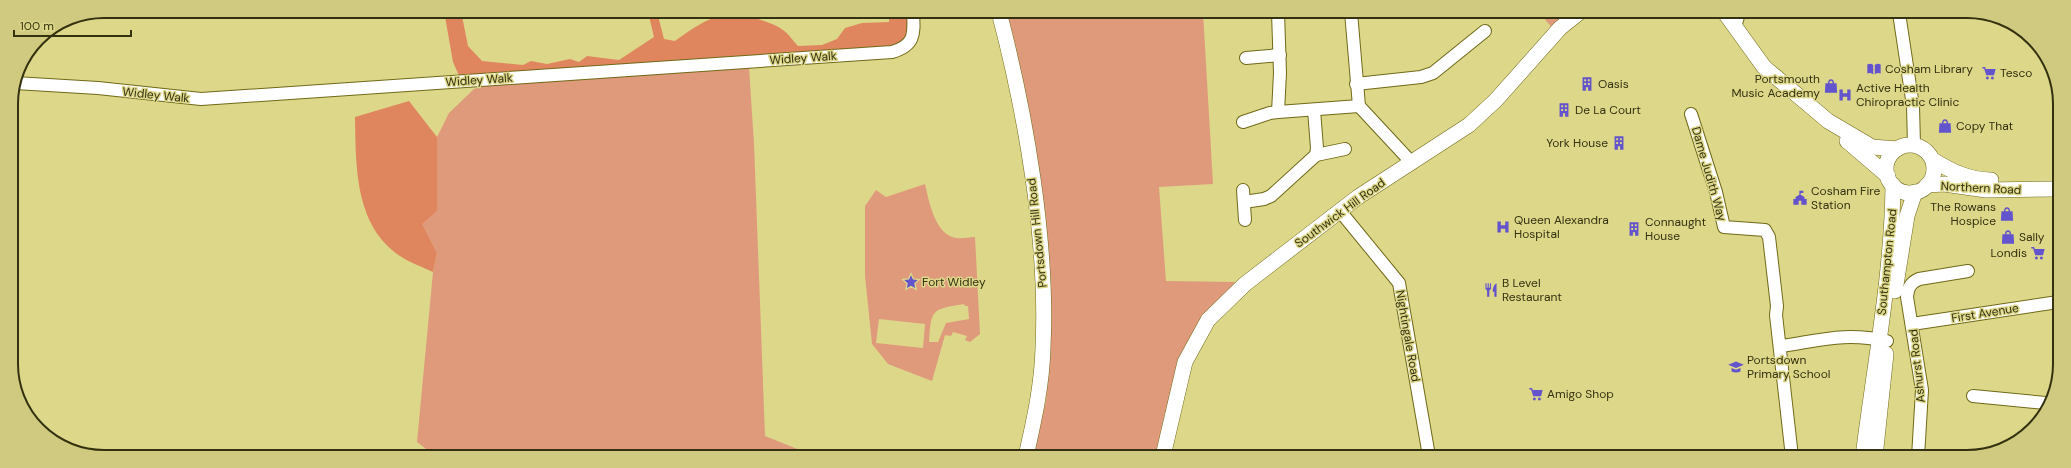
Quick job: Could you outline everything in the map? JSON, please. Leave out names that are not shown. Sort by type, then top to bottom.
[{"type":"main road","name":"Portsdown Hill Road","points":[[1000,18],[1028,149],[1036,207],[1044,300],[1043,349],[1038,396],[1027,450]]},
{"type":"main road","name":"Southwick Hill Road","points":[[1164,450],[1185,362],[1208,320],[1245,284],[1340,211],[1469,124],[1496,100],[1560,28],[1572,18]]},
{"type":"main road","points":[[1729,18],[1764,67],[1828,121],[1890,181],[1907,192],[1921,189],[1934,174],[1933,160],[1925,151],[1914,145],[1902,146],[1889,158],[1886,170],[1890,181]]},
{"type":"main road","points":[[1828,121],[1872,147],[1897,149]]},
{"type":"main road","name":"Northern Road","points":[[1933,160],[1952,172],[1986,180],[2053,179]]},
{"type":"main road","name":"Southampton Road","points":[[1875,450],[1893,219],[1890,181]]},
{"type":"main road","name":"Northern Road","points":[[1921,189],[1944,184],[2005,190],[2053,189]]},
{"type":"main road","name":"Southampton Road","points":[[1864,450],[1883,340],[1907,216],[1921,189]]},
{"type":"street","name":"Widley Walk","points":[[21,83],[98,88],[201,99],[892,52],[907,46],[911,40],[914,33],[913,18]]},
{"type":"street","points":[[1278,18],[1280,55],[1278,112]]},
{"type":"street","points":[[1351,18],[1359,106],[1412,162]]},
{"type":"street","points":[[1736,28],[1738,18]]},
{"type":"street","points":[[1900,18],[1914,113],[1914,145]]},
{"type":"street","points":[[1356,84],[1421,77],[1433,73],[1465,55],[1486,31]]},
{"type":"street","points":[[1246,58],[1280,55]]},
{"type":"street","points":[[1243,122],[1270,113],[1359,106]]},
{"type":"street","points":[[1314,110],[1317,148],[1316,155]]},
{"type":"street","name":"Dame Judith Way","points":[[1691,114],[1721,190],[1724,227],[1765,230],[1769,237],[1777,306],[1776,315],[1781,346]]},
{"type":"street","points":[[1245,220],[1243,196],[1264,199],[1272,196],[1316,155],[1346,149]]},
{"type":"street","name":"Nightingale Road","points":[[1340,211],[1399,283],[1428,450]]},
{"type":"street","name":"Ashurst Road","points":[[1918,450],[1922,390],[1907,297],[1908,289],[1913,282],[1968,271]]},
{"type":"street","name":"First Avenue","points":[[1912,324],[2053,303]]},
{"type":"street","points":[[1791,450],[1781,346],[1841,336],[1859,336],[1883,340]]},
{"type":"street","points":[[1973,396],[2044,403]]},
{"type":"shaded area","points":[[445,18],[462,18],[468,46],[482,61],[523,65],[531,61],[547,64],[570,59],[579,62],[587,56],[619,60],[654,37],[649,18],[659,18],[664,39],[675,41],[695,27],[712,18],[754,18],[777,26],[787,33],[798,46],[822,45],[837,39],[845,28],[862,23],[889,22],[889,18],[909,18],[906,42],[897,47],[460,78],[453,62]]},
{"type":"shaded area","points":[[1008,18],[1203,18],[1213,184],[1159,187],[1166,281],[1235,282],[1185,350],[1160,450],[1033,450],[1046,401],[1050,334],[1023,87]]},
{"type":"shaded area","points":[[1544,18],[1566,18],[1553,29]]},
{"type":"shaded area","points":[[749,67],[754,144],[765,436],[800,450],[427,450],[417,442],[433,272],[437,253],[421,223],[437,211],[437,137],[449,113],[474,89],[493,84]]},
{"type":"shaded area","points":[[409,101],[437,137],[437,211],[422,224],[437,253],[433,272],[400,256],[385,243],[374,228],[366,211],[358,174],[355,117]]},
{"type":"shaded area","points":[[925,184],[934,216],[943,231],[949,236],[956,238],[975,237],[980,334],[970,342],[965,340],[967,336],[953,332],[951,336],[945,335],[932,381],[888,364],[872,344],[865,276],[865,206],[876,190],[886,197]],"holes":[[[964,304],[965,306],[968,306],[969,319],[946,323],[938,342],[929,342],[931,323],[935,312],[945,307]],[[879,319],[925,324],[923,348],[876,343]]]},
{"type":"place","name":"Cosham Library","points":[[1874,69]]},
{"type":"place","name":"Tesco","points":[[1989,73]]},
{"type":"place","name":"Oasis","points":[[1587,84]]},
{"type":"place","name":"Portsmouth Music Academy","points":[[1831,86]]},
{"type":"place","name":"Active Health Chiropractic Clinic","points":[[1845,95]]},
{"type":"place","name":"De La Court","points":[[1564,110]]},
{"type":"place","name":"Copy That","points":[[1945,126]]},
{"type":"place","name":"York House","points":[[1619,143]]},
{"type":"place","name":"Cosham Fire Station","points":[[1800,198]]},
{"type":"place","name":"The Rowans Hospice","points":[[2007,214]]},
{"type":"place","name":"Queen Alexandra Hospital","points":[[1503,227]]},
{"type":"place","name":"Connaught House","points":[[1634,229]]},
{"type":"place","name":"Sally","points":[[2008,237]]},
{"type":"place","name":"Londis","points":[[2038,253]]},
{"type":"place","name":"Fort Widley","points":[[911,282]]},
{"type":"place","name":"B Level Restaurant","points":[[1491,290]]},
{"type":"place","name":"Portsdown Primary School","points":[[1736,367]]},
{"type":"place","name":"Amigo Shop","points":[[1536,394]]}]
